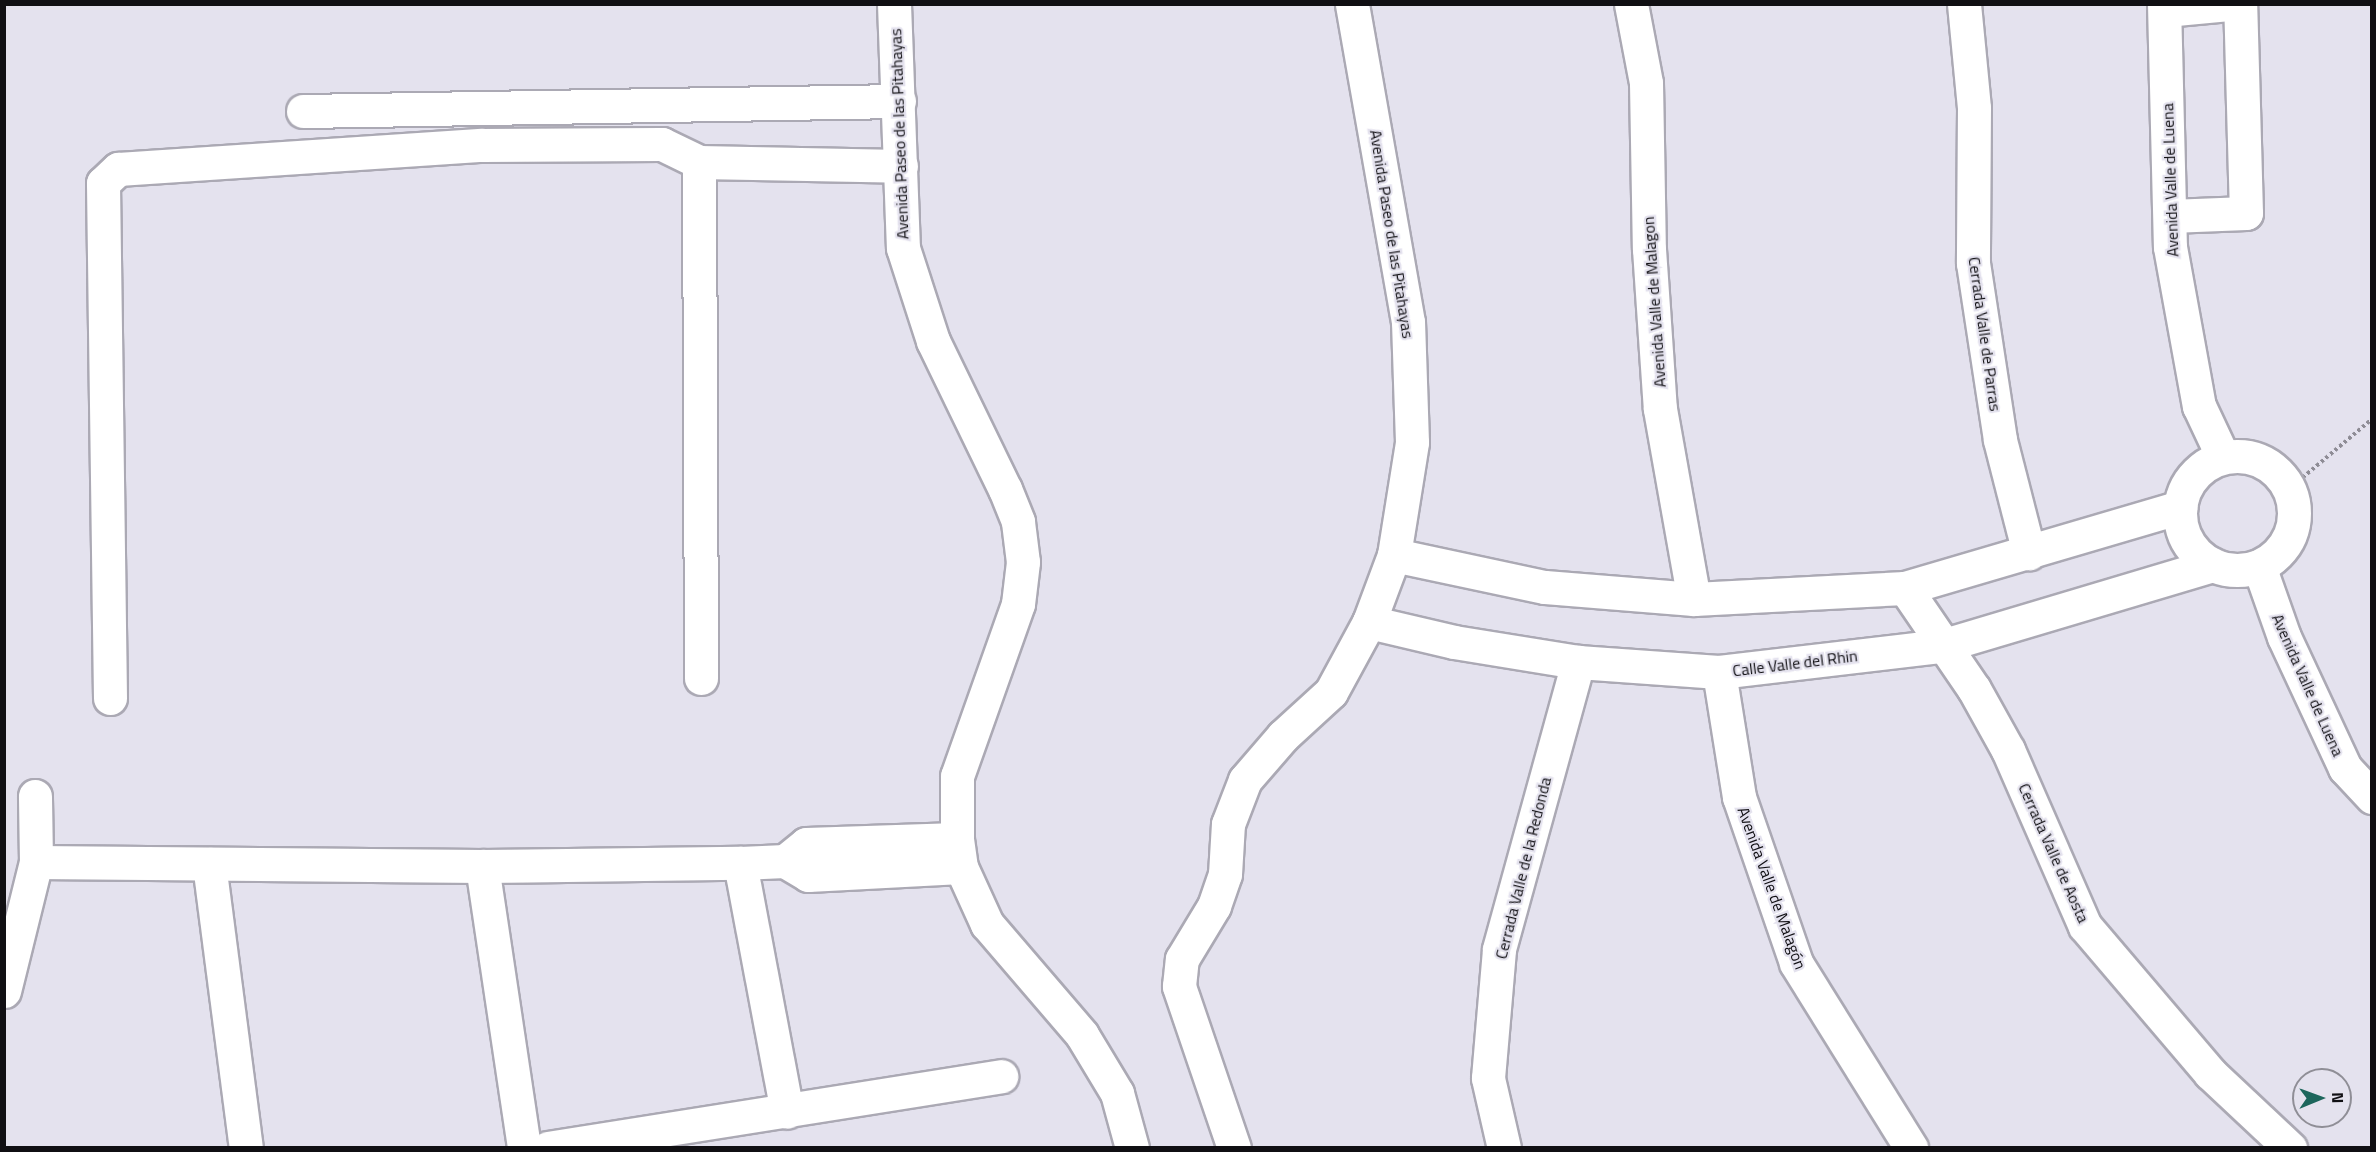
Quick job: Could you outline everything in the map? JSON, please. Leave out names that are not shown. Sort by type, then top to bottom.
[{"type":"street","name":"Avenida Paseo de las Pitahayas","points":[[894,4],[903,248],[933,341],[1005,489],[1018,522],[1023,562],[1018,604],[957,776],[959,853],[987,924],[1082,1035],[1117,1093],[1132,1148]]},
{"type":"street","name":"Avenida Paseo de las Pitahayas","points":[[1234,1148],[1179,986],[1182,959],[1214,906],[1225,874],[1228,824],[1245,780],[1283,736],[1330,692],[1369,622],[1394,555],[1412,442],[1408,322],[1352,4]]},
{"type":"street","name":"Avenida Valle de Malagon","points":[[1631,4],[1646,84],[1649,249],[1660,409],[1694,599]]},
{"type":"street","name":"Cerrada Valle de Parras","points":[[1964,4],[1974,108],[1974,262],[2000,440],[2029,553]]},
{"type":"street","points":[[2164,7],[2229,4]]},
{"type":"street","points":[[2170,216],[2246,213],[2240,4]]},
{"type":"street","name":"Avenida Valle de Luena","points":[[2164,7],[2170,247],[2199,406],[2223,457]]},
{"type":"street","points":[[303,111],[899,101]]},
{"type":"street","points":[[110,698],[103,183],[118,169],[482,145],[662,144],[699,162],[901,166]]},
{"type":"street","points":[[699,162],[701,678]]},
{"type":"street","points":[[2242,456],[2262,461],[2278,472],[2289,489],[2294,508],[2291,532],[2279,552],[2259,566],[2235,570],[2213,565],[2194,551],[2182,531],[2180,507],[2187,485],[2202,467],[2223,457],[2242,456]]},
{"type":"street","points":[[1394,555],[1545,587],[1694,599],[1905,588],[2180,507]]},
{"type":"street","name":"Calle Valle del Rhin","points":[[1369,622],[1454,642],[1578,662],[1719,672],[1941,646],[2213,565]]},
{"type":"street","name":"Avenida Valle de Luena","points":[[2259,566],[2284,637],[2345,768],[2372,797]]},
{"type":"street","name":"Cerrada Valle de Aosta","points":[[1905,588],[1941,646],[1974,689],[2008,750],[2085,926],[2210,1073],[2290,1148]]},
{"type":"street","name":"Cerrada Valle de la Redonda","points":[[1504,1148],[1488,1078],[1499,949],[1578,662]]},
{"type":"street","name":"Avenida Valle de Malagón","points":[[1719,672],[1739,797],[1796,963],[1911,1148]]},
{"type":"street","points":[[4,991],[36,862],[35,796]]},
{"type":"street","points":[[36,862],[482,866],[740,863],[784,861],[806,844],[959,853]]},
{"type":"street","points":[[740,863],[787,1112]]},
{"type":"street","points":[[209,864],[246,1148]]},
{"type":"street","points":[[482,866],[524,1148]]},
{"type":"street","points":[[548,1148],[787,1112],[1001,1076]]},
{"type":"path","points":[[2289,489],[2372,419]]}]
